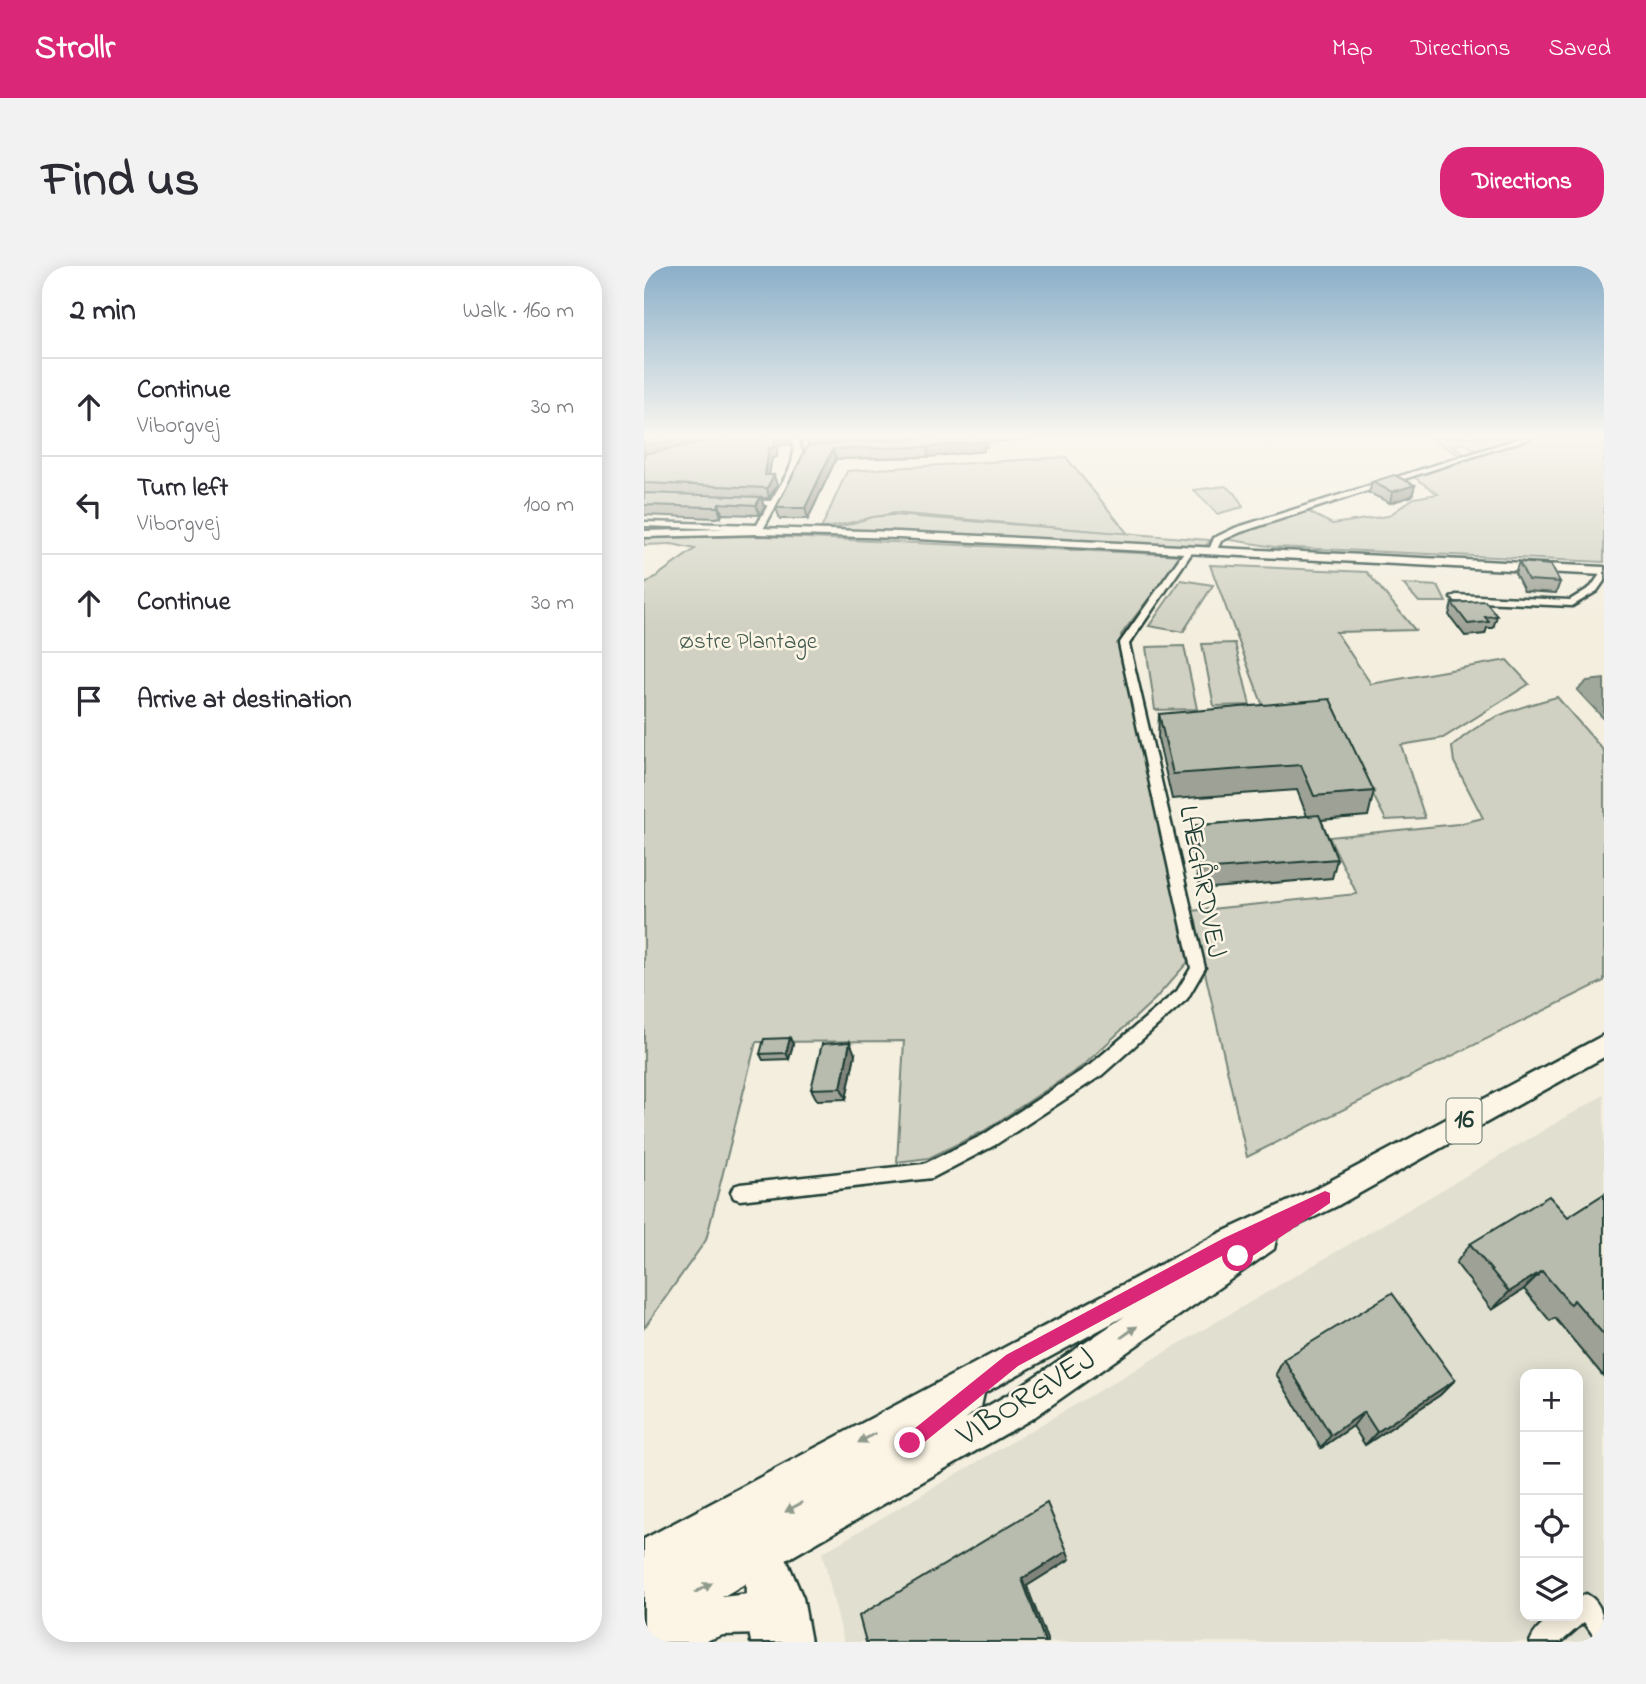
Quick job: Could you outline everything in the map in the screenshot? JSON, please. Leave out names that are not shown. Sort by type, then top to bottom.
[{"type":"main road","name":"VIBORGVEJ","points":[[644,1559],[1230,1243],[1325,1198],[1604,1045]]},
{"type":"main road","name":"VIBORGVEJ","points":[[644,1621],[764,1539],[1021,1406],[1325,1198]]},
{"type":"main road","points":[[644,1586],[764,1539],[910,1443],[1012,1360]]},
{"type":"main road","points":[[662,1642],[722,1615],[749,1612],[765,1628]]},
{"type":"street","points":[[1212,552],[1217,540],[1238,530],[1328,501]]},
{"type":"street","points":[[733,502],[771,503],[759,529]]},
{"type":"street","points":[[644,524],[1604,573],[1594,589],[1572,603],[1456,598]]},
{"type":"street","points":[[644,534],[759,529]]},
{"type":"street","name":"LÆGÅRDVEJ","points":[[740,1192],[926,1172],[989,1140],[1096,1070],[1182,995],[1198,968],[1124,644],[1189,551]]},
{"type":"street","points":[[764,1539],[765,1628]]},
{"type":"street","points":[[764,1539],[787,1598],[795,1642]]},
{"type":"street","points":[[1583,1608],[1586,1606],[1604,1631]]},
{"type":"street","points":[[1542,1642],[1568,1621]]},
{"type":"shaded area","points":[[1604,679],[1604,719],[1577,690],[1587,681]]},
{"type":"shaded area","points":[[1604,1095],[1604,1642],[844,1642],[822,1553]]},
{"type":"green space","points":[[833,501],[1102,501],[1128,534],[894,513],[821,529]]},
{"type":"green space","points":[[1205,501],[1240,501],[1243,507],[1217,514]]},
{"type":"green space","points":[[1409,501],[1604,501],[1604,562],[1275,547],[1225,539],[1307,511],[1332,524],[1388,516]]},
{"type":"green space","points":[[893,515],[1210,540],[1205,547],[1195,548],[830,530],[872,517]]},
{"type":"green space","name":"Østre Plantage","points":[[760,536],[1182,555],[1121,635],[1188,962],[1155,999],[1084,1065],[984,1131],[929,1158],[897,1162],[904,1041],[756,1042],[706,1240],[644,1328],[644,585],[695,549],[672,544],[644,545],[644,538]]},
{"type":"green space","points":[[1210,565],[1367,572],[1415,630],[1336,632],[1371,684],[1507,660],[1529,684],[1443,738],[1401,745],[1425,818],[1386,820],[1329,710],[1266,714]]},
{"type":"green space","points":[[1181,580],[1213,585],[1183,632],[1149,626]]},
{"type":"green space","points":[[1403,584],[1438,586],[1446,602],[1419,602]]},
{"type":"green space","points":[[1235,643],[1250,705],[1214,706],[1202,644]]},
{"type":"green space","points":[[1184,646],[1197,709],[1155,710],[1146,647]]},
{"type":"green space","points":[[1557,697],[1604,751],[1604,981],[1247,1157],[1191,911],[1357,894],[1329,837],[1458,824],[1483,818],[1454,762],[1452,747],[1488,721]]},
{"type":"building","points":[[644,501],[758,501],[756,505],[719,503],[718,507],[644,505]]},
{"type":"building","points":[[779,501],[808,501],[805,508],[776,508]]},
{"type":"building","points":[[1519,562],[1551,565],[1560,582],[1528,580]]},
{"type":"building","points":[[1485,601],[1497,616],[1485,617],[1489,622],[1468,624],[1452,603]]},
{"type":"building","points":[[1330,699],[1374,791],[1314,796],[1301,765],[1173,774],[1159,714]]},
{"type":"building","points":[[1319,815],[1337,859],[1202,870],[1191,826]]},
{"type":"building","points":[[790,1038],[786,1053],[760,1054],[764,1039]]},
{"type":"building","points":[[850,1042],[841,1088],[811,1089],[822,1044]]},
{"type":"building","points":[[1604,1194],[1604,1335],[1574,1300],[1570,1304],[1542,1271],[1509,1292],[1470,1244],[1549,1196],[1568,1217]]},
{"type":"building","points":[[1392,1293],[1455,1380],[1377,1432],[1364,1412],[1331,1435],[1284,1359]]},
{"type":"building","points":[[1047,1503],[1067,1551],[1022,1579],[1045,1642],[866,1642],[859,1616]]},
{"type":"route","points":[[910,1443],[1012,1360],[1230,1243],[1325,1198],[1238,1256]]}]
